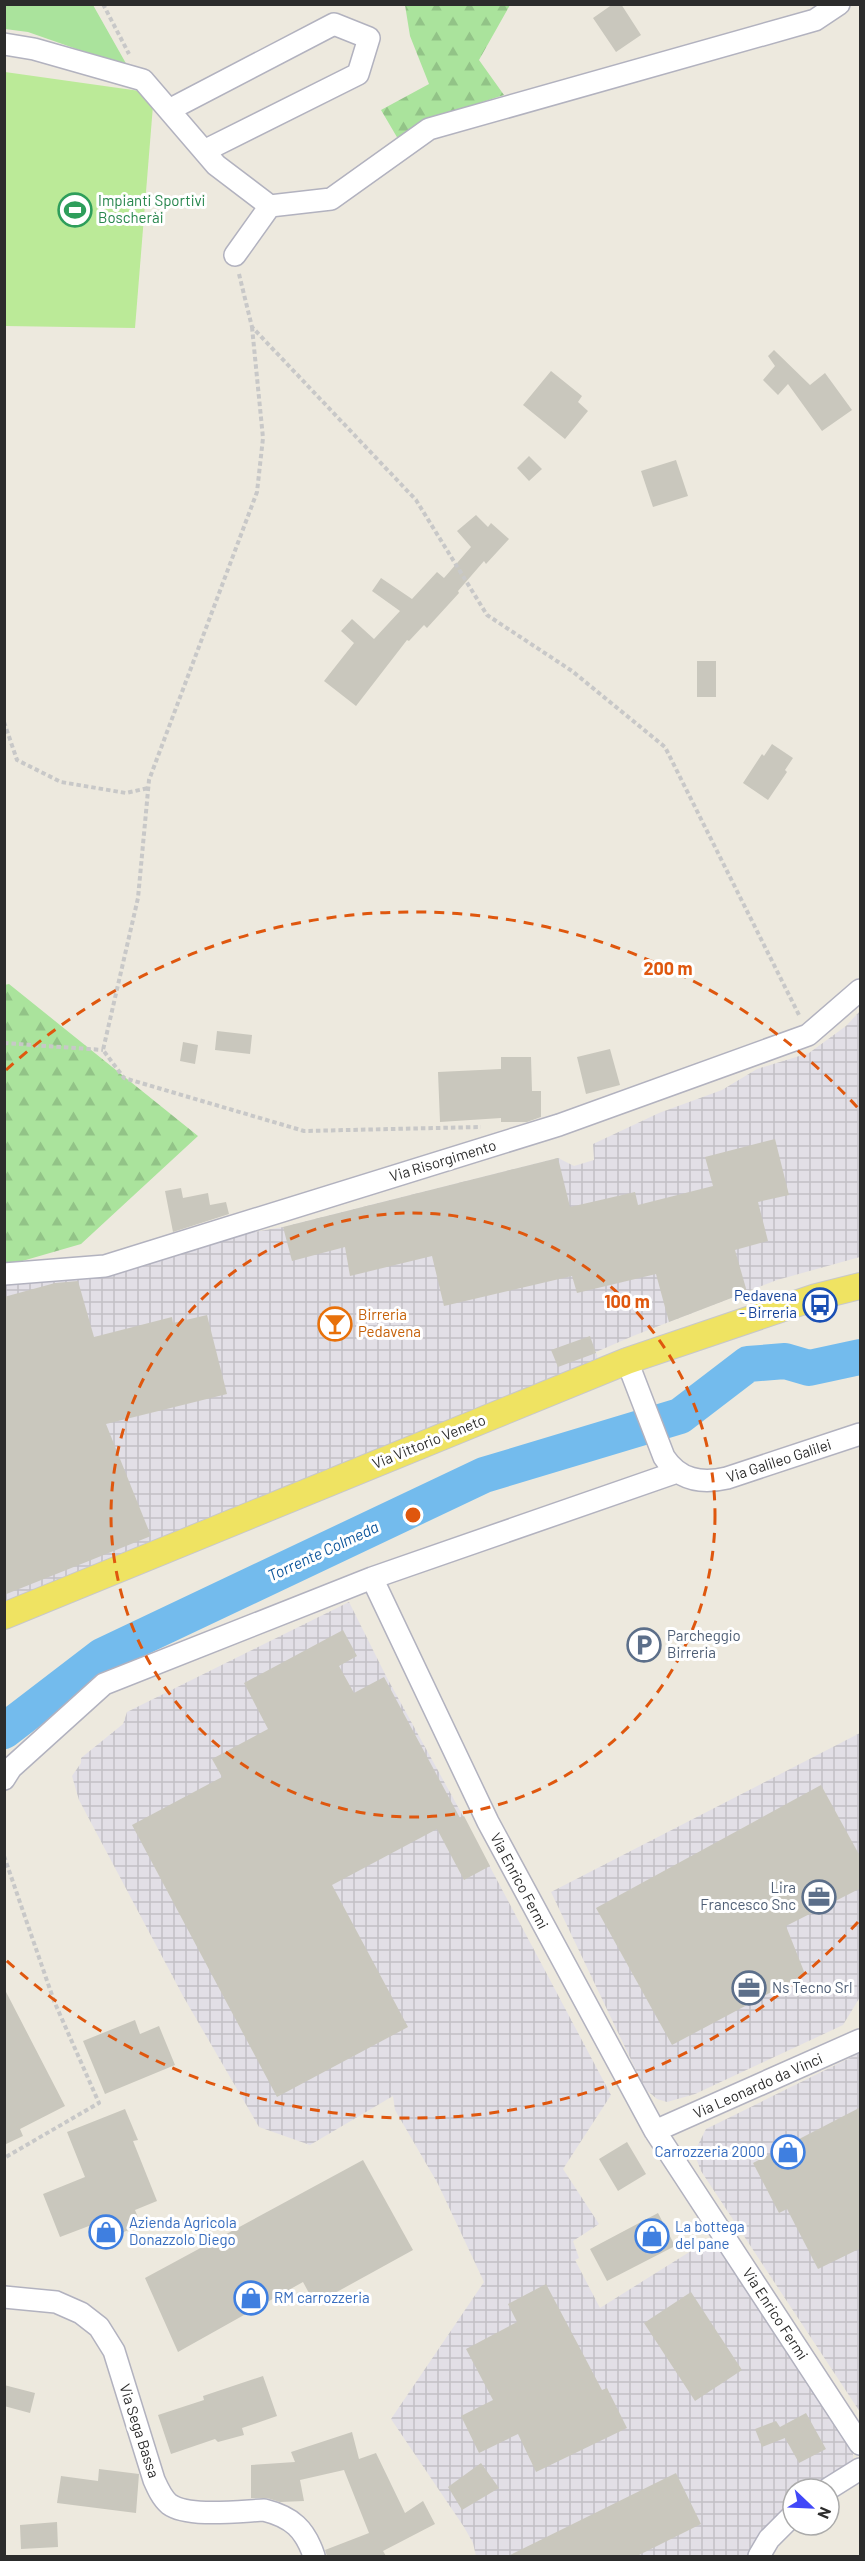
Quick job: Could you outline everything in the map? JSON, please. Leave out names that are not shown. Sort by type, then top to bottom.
[{"type":"main road","name":"Via Vittorio Veneto","points":[[4,1616],[627,1361],[816,1297],[861,1286]]},
{"type":"street","points":[[4,44],[34,49],[143,80],[216,165],[270,206],[331,199],[429,129],[815,20],[839,4]]},
{"type":"street","points":[[169,110],[334,24],[369,39],[358,74],[204,151]]},
{"type":"street","points":[[235,255],[270,206]]},
{"type":"street","name":"Via Risorgimento","points":[[4,1274],[105,1266],[559,1125],[808,1035],[861,990]]},
{"type":"street","points":[[4,1779],[11,1768],[104,1684],[372,1578],[671,1465],[637,1393],[627,1361]]},
{"type":"street","name":"Via Galileo Galilei","points":[[671,1465],[699,1481],[714,1481],[861,1434]]},
{"type":"street","name":"Via Enrico Fermi","points":[[372,1578],[488,1822],[655,2132],[861,2444]]},
{"type":"street","name":"Via Leonardo da Vinci","points":[[655,2132],[861,2040]]},
{"type":"street","name":"Via Sega Bassa","points":[[4,2297],[56,2302],[81,2313],[99,2327],[114,2351],[154,2480],[163,2498],[170,2505],[189,2512],[264,2510],[276,2513],[302,2529],[309,2540],[314,2556]]},
{"type":"street","points":[[841,2481],[861,2469]]},
{"type":"street","points":[[759,2556],[769,2539],[781,2527]]},
{"type":"path","points":[[104,4],[143,80]]},
{"type":"path","points":[[103,1050],[138,898],[149,780],[257,492],[263,438],[252,327],[235,255]]},
{"type":"path","points":[[252,327],[416,500],[487,615],[572,671],[665,747],[808,1035]]},
{"type":"path","points":[[4,722],[17,759],[61,782],[126,793],[148,788]]},
{"type":"path","points":[[4,1043],[103,1050],[124,1078],[304,1131],[489,1126]]},
{"type":"path","points":[[4,1856],[54,2001],[99,2103],[4,2158]]},
{"type":"shaded area","name":"Birreria Pedavena","points":[[860,1011],[860,1257],[777,1280],[633,1336],[596,1352],[599,1363],[5,1604],[4,1275],[283,1227],[558,1158],[574,1166],[594,1160],[593,1144],[659,1113],[722,1090],[757,1069],[809,1053],[846,1026]]},
{"type":"shaded area","points":[[349,1602],[386,1676],[611,2095],[563,2169],[599,2224],[573,2241],[579,2258],[575,2260],[600,2308],[710,2239],[728,2261],[853,2453],[853,2466],[837,2477],[781,2477],[781,2521],[752,2556],[476,2556],[473,2543],[464,2527],[391,2419],[484,2282],[438,2184],[395,2110],[393,2096],[310,2145],[259,2127],[183,1996],[79,1800],[72,1776],[81,1763],[81,1758],[123,1724],[127,1712]]},
{"type":"shaded area","points":[[860,1733],[860,1997],[843,2025],[695,2094],[667,2102],[657,2099],[645,2089],[551,1892]]},
{"type":"shaded area","points":[[860,2053],[860,2412],[701,2171],[694,2153],[706,2129]]},
{"type":"green space","points":[[5,5],[93,5],[128,67],[28,32],[5,29]]},
{"type":"green space","points":[[405,5],[510,5],[479,60],[504,95],[446,114],[401,144],[381,110],[429,84],[410,36]]},
{"type":"green space","name":"Impianti Sportivi Boscherài","points":[[5,72],[154,93],[135,328],[5,326]]},
{"type":"green space","points":[[9,984],[198,1136],[81,1244],[5,1266],[4,985]]},
{"type":"building","points":[[613,4],[621,4],[641,35],[616,52],[593,18]]},
{"type":"building","points":[[774,350],[810,385],[825,373],[852,410],[822,431],[788,384],[778,395],[763,380],[775,366],[768,356]]},
{"type":"building","points":[[551,371],[582,396],[578,402],[588,411],[565,439],[523,405]]},
{"type":"building","points":[[529,456],[542,469],[529,481],[517,468]]},
{"type":"building","points":[[676,460],[688,496],[653,507],[641,471]]},
{"type":"building","points":[[476,515],[488,527],[491,523],[509,539],[486,564],[484,561],[427,628],[424,625],[409,641],[407,640],[356,706],[324,681],[354,643],[341,631],[352,619],[374,639],[400,611],[372,591],[381,578],[412,599],[437,572],[444,578],[471,547],[457,531]]},
{"type":"building","points":[[697,661],[716,661],[716,697],[697,697]]},
{"type":"building","points":[[772,744],[793,758],[785,770],[787,772],[768,800],[743,783],[762,754],[764,756]]},
{"type":"building","points":[[217,1031],[252,1035],[250,1054],[215,1050]]},
{"type":"building","points":[[183,1042],[198,1045],[195,1064],[180,1061]]},
{"type":"building","points":[[610,1049],[620,1085],[586,1094],[577,1057]]},
{"type":"building","points":[[501,1057],[531,1057],[532,1091],[541,1091],[541,1117],[527,1122],[501,1122],[501,1118],[440,1122],[438,1072],[501,1069]]},
{"type":"building","points":[[775,1139],[789,1195],[758,1202],[768,1241],[735,1250],[747,1292],[669,1322],[656,1274],[577,1293],[572,1276],[444,1306],[432,1256],[350,1276],[345,1247],[292,1261],[283,1227],[558,1158],[570,1207],[635,1192],[638,1205],[713,1186],[705,1157]]},
{"type":"building","points":[[181,1188],[183,1198],[208,1193],[210,1205],[226,1202],[229,1214],[173,1232],[165,1191]]},
{"type":"building","points":[[78,1281],[94,1337],[172,1317],[173,1323],[207,1315],[227,1394],[106,1424],[151,1536],[4,1595],[4,1297],[55,1283]]},
{"type":"building","points":[[590,1336],[596,1353],[558,1367],[551,1350]]},
{"type":"building","points":[[343,1630],[357,1656],[339,1666],[354,1693],[384,1677],[460,1818],[464,1816],[490,1866],[464,1880],[437,1829],[332,1885],[408,2027],[277,2097],[132,1825],[222,1777],[212,1759],[268,1729],[244,1683]]},
{"type":"building","points":[[821,1785],[861,1858],[861,1888],[786,1926],[805,1974],[672,2045],[596,1908]]},
{"type":"building","points":[[4,1988],[65,2106],[20,2129],[23,2136],[4,2145]]},
{"type":"building","points":[[135,2020],[140,2034],[159,2026],[175,2065],[105,2094],[83,2041]]},
{"type":"building","points":[[861,2107],[861,2248],[818,2269],[787,2209],[779,2213],[753,2163]]},
{"type":"building","points":[[125,2109],[138,2140],[133,2141],[157,2201],[135,2210],[141,2225],[109,2238],[102,2221],[60,2237],[43,2194],[85,2177],[67,2132]]},
{"type":"building","points":[[627,2142],[646,2174],[618,2191],[599,2159]]},
{"type":"building","points":[[363,2160],[413,2250],[315,2304],[303,2282],[178,2352],[145,2278]]},
{"type":"building","points":[[658,2213],[675,2246],[607,2281],[590,2249]]},
{"type":"building","points":[[546,2284],[602,2390],[607,2388],[627,2428],[536,2472],[518,2434],[479,2453],[461,2416],[493,2400],[466,2349],[517,2322],[508,2304]]},
{"type":"building","points":[[691,2292],[742,2370],[695,2401],[644,2323]]},
{"type":"building","points":[[263,2376],[277,2416],[242,2428],[244,2435],[218,2442],[215,2439],[171,2454],[158,2415],[204,2400],[203,2396]]},
{"type":"building","points":[[4,2385],[35,2393],[30,2413],[4,2406]]},
{"type":"building","points":[[806,2413],[826,2449],[799,2463],[785,2438],[762,2447],[755,2429],[776,2421],[780,2427]]},
{"type":"building","points":[[352,2432],[359,2459],[376,2453],[405,2513],[423,2501],[435,2524],[383,2551],[386,2556],[327,2556],[325,2550],[369,2533],[344,2470],[300,2480],[304,2501],[280,2502],[267,2498],[251,2498],[251,2465],[295,2462],[291,2452]]},
{"type":"building","points":[[481,2463],[499,2488],[462,2510],[448,2487]]},
{"type":"building","points":[[99,2469],[139,2474],[136,2513],[57,2503],[61,2476],[98,2481]]},
{"type":"building","points":[[676,2473],[701,2524],[637,2556],[508,2556]]},
{"type":"building","points":[[57,2522],[58,2547],[21,2549],[20,2525]]},
{"type":"waterway","name":"Torrente Colmeda","points":[[4,1731],[102,1656],[484,1475],[680,1416],[748,1364],[785,1361],[809,1368],[860,1357]]},
{"type":"place","name":"Impianti Sportivi Boscherài","points":[[75,210]]},
{"type":"place","name":"Pedavena - Birreria","points":[[820,1305]]},
{"type":"place","name":"Birreria Pedavena","points":[[335,1324]]},
{"type":"place","name":"Parcheggio Birreria","points":[[644,1645]]},
{"type":"place","name":"Lira Francesco Snc","points":[[819,1897]]},
{"type":"place","name":"Ns Tecno Srl","points":[[749,1988]]},
{"type":"place","name":"Carrozzeria 2000","points":[[788,2152]]},
{"type":"place","name":"Azienda Agricola Donazzolo Diego","points":[[106,2232]]},
{"type":"place","name":"La bottega del pane","points":[[652,2236]]},
{"type":"place","name":"RM carrozzeria","points":[[251,2298]]}]
